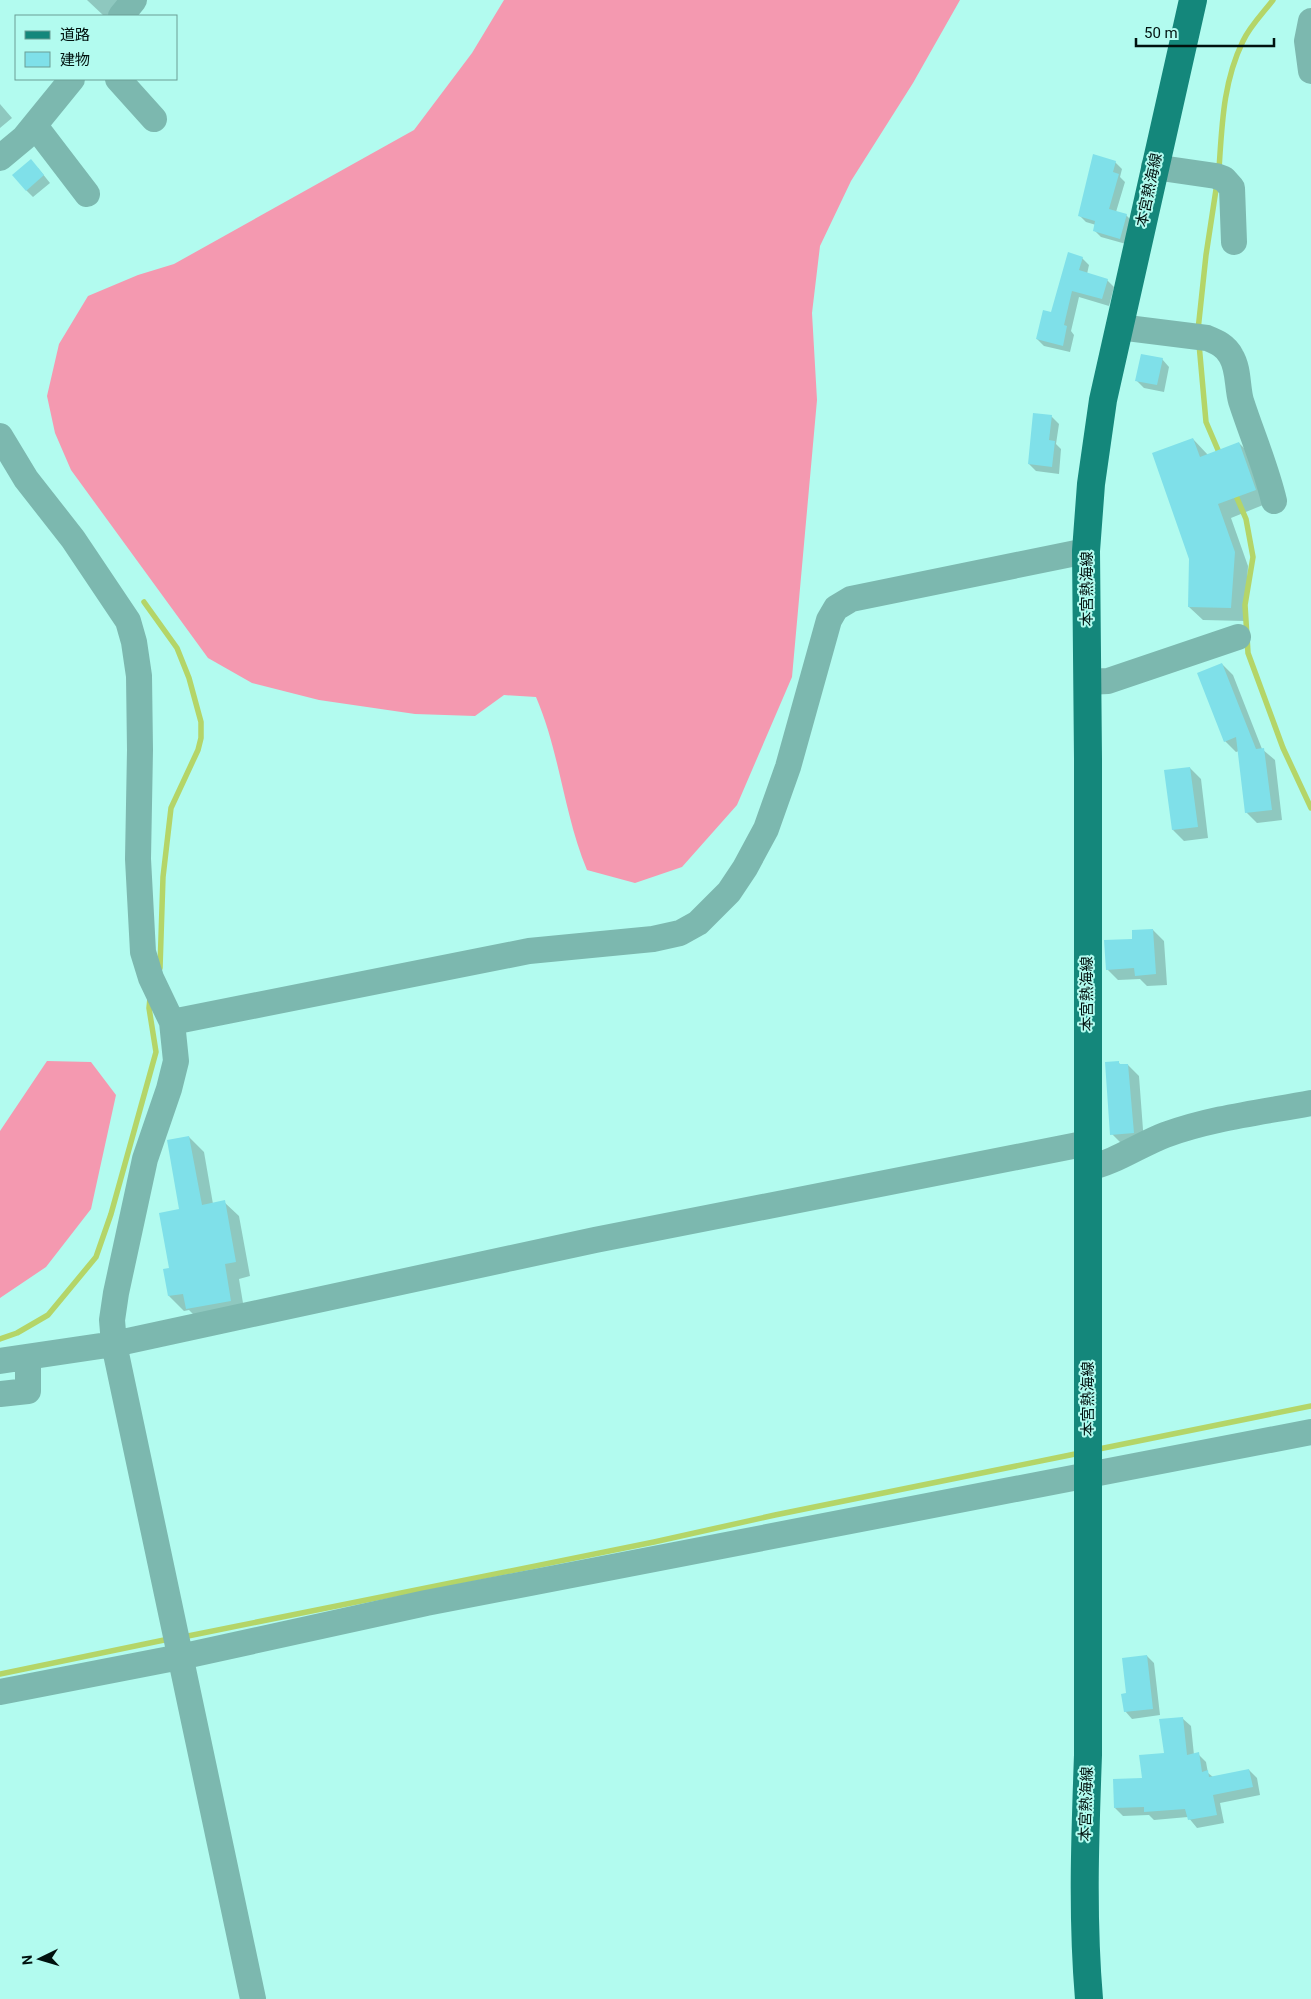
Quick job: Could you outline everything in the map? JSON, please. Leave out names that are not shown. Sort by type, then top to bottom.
[{"type":"main road","name":"本宮熱海線","points":[[1089,1999],[1085,1945],[1084,1871],[1088,1755],[1086,551],[1091,484],[1103,400],[1193,0]]},
{"type":"street","points":[[122,15],[134,0]]},
{"type":"street","points":[[1311,21],[1307,41],[1311,72]]},
{"type":"street","points":[[0,158],[35,126],[71,80]]},
{"type":"street","points":[[119,80],[154,119]]},
{"type":"street","points":[[35,126],[86,194]]},
{"type":"street","points":[[1154,168],[1220,178],[1232,188],[1234,242]]},
{"type":"street","points":[[1119,327],[1220,343],[1231,356],[1237,374],[1241,400],[1274,501]]},
{"type":"street","points":[[0,436],[26,479],[74,539],[128,620],[134,642],[139,676],[138,859],[143,952],[151,978],[172,1022],[176,1061],[169,1089],[146,1159],[116,1294],[112,1320],[114,1344],[252,1999]]},
{"type":"street","points":[[172,1022],[529,951],[652,939],[680,933],[698,923],[729,892],[745,868],[766,829],[788,767],[829,620],[836,608],[851,599],[1086,551]]},
{"type":"street","points":[[1087,682],[1108,681],[1238,637]]},
{"type":"street","points":[[0,1361],[114,1344],[595,1240],[1088,1156],[1104,1164],[1165,1135],[1208,1123],[1311,1103]]},
{"type":"street","points":[[0,1394],[28,1391],[28,1357]]},
{"type":"street","points":[[0,1692],[180,1657],[426,1603],[1311,1432]]},
{"type":"shaded area","points":[[504,0],[960,0],[913,83],[851,181],[820,246],[812,313],[817,400],[792,677],[737,805],[682,867],[635,883],[587,870],[573,828],[551,740],[536,697],[504,695],[475,716],[415,714],[319,700],[252,683],[208,658],[71,470],[55,433],[47,396],[59,344],[88,296],[138,275],[174,264],[414,130],[472,53]]},
{"type":"shaded area","points":[[47,1061],[91,1062],[116,1095],[91,1209],[46,1267],[0,1298],[0,1131]]},
{"type":"building","points":[[1093,154],[1116,161],[1113,172],[1119,174],[1109,209],[1127,214],[1120,239],[1093,231],[1095,221],[1078,216]]},
{"type":"building","points":[[31,159],[44,175],[26,191],[12,175]]},
{"type":"building","points":[[1068,252],[1083,257],[1079,270],[1108,279],[1102,299],[1072,291],[1064,325],[1067,326],[1063,346],[1036,339],[1043,310],[1051,312]]},
{"type":"building","points":[[1141,354],[1163,358],[1157,385],[1135,381]]},
{"type":"building","points":[[1033,413],[1052,415],[1049,440],[1055,441],[1052,467],[1028,464]]},
{"type":"building","points":[[1193,438],[1200,457],[1239,442],[1256,490],[1218,504],[1235,552],[1231,608],[1188,607],[1189,559],[1152,453]]},
{"type":"building","points":[[1222,663],[1256,749],[1264,748],[1272,810],[1245,813],[1236,737],[1224,742],[1197,673]]},
{"type":"building","points":[[1190,767],[1198,827],[1172,830],[1164,770]]},
{"type":"building","points":[[1153,929],[1156,974],[1135,976],[1134,968],[1106,970],[1104,940],[1132,939],[1132,930]]},
{"type":"building","points":[[1119,1061],[1119,1064],[1128,1064],[1134,1133],[1110,1135],[1105,1062]]},
{"type":"building","points":[[189,1136],[202,1205],[225,1200],[236,1262],[225,1264],[231,1301],[186,1309],[183,1294],[168,1296],[163,1269],[169,1268],[159,1213],[179,1209],[167,1140]]},
{"type":"building","points":[[1147,1655],[1153,1709],[1124,1712],[1121,1694],[1126,1693],[1122,1658]]},
{"type":"building","points":[[1183,1717],[1187,1755],[1199,1752],[1202,1772],[1208,1770],[1209,1777],[1249,1769],[1253,1787],[1213,1795],[1217,1815],[1188,1820],[1185,1809],[1144,1812],[1144,1807],[1114,1808],[1113,1779],[1142,1778],[1139,1755],[1164,1753],[1159,1719]]},
{"type":"waterway","points":[[1219,169],[1227,88],[1236,56],[1246,35],[1273,0]]},
{"type":"waterway","points":[[1198,330],[1206,255],[1217,183]]},
{"type":"waterway","points":[[1199,344],[1206,422],[1221,457]]},
{"type":"waterway","points":[[1234,491],[1246,519],[1253,557],[1245,605],[1248,653],[1283,748],[1311,808]]},
{"type":"waterway","points":[[144,602],[177,648],[189,678],[201,722],[201,738],[198,750],[171,808],[163,877],[160,968]]},
{"type":"waterway","points":[[0,1339],[17,1333],[48,1315],[96,1257],[111,1214],[156,1052],[149,1008],[150,998]]},
{"type":"waterway","points":[[1094,1450],[1311,1406]]},
{"type":"waterway","points":[[183,1637],[654,1542],[775,1515],[1080,1453]]},
{"type":"waterway","points":[[0,1674],[169,1639]]}]
